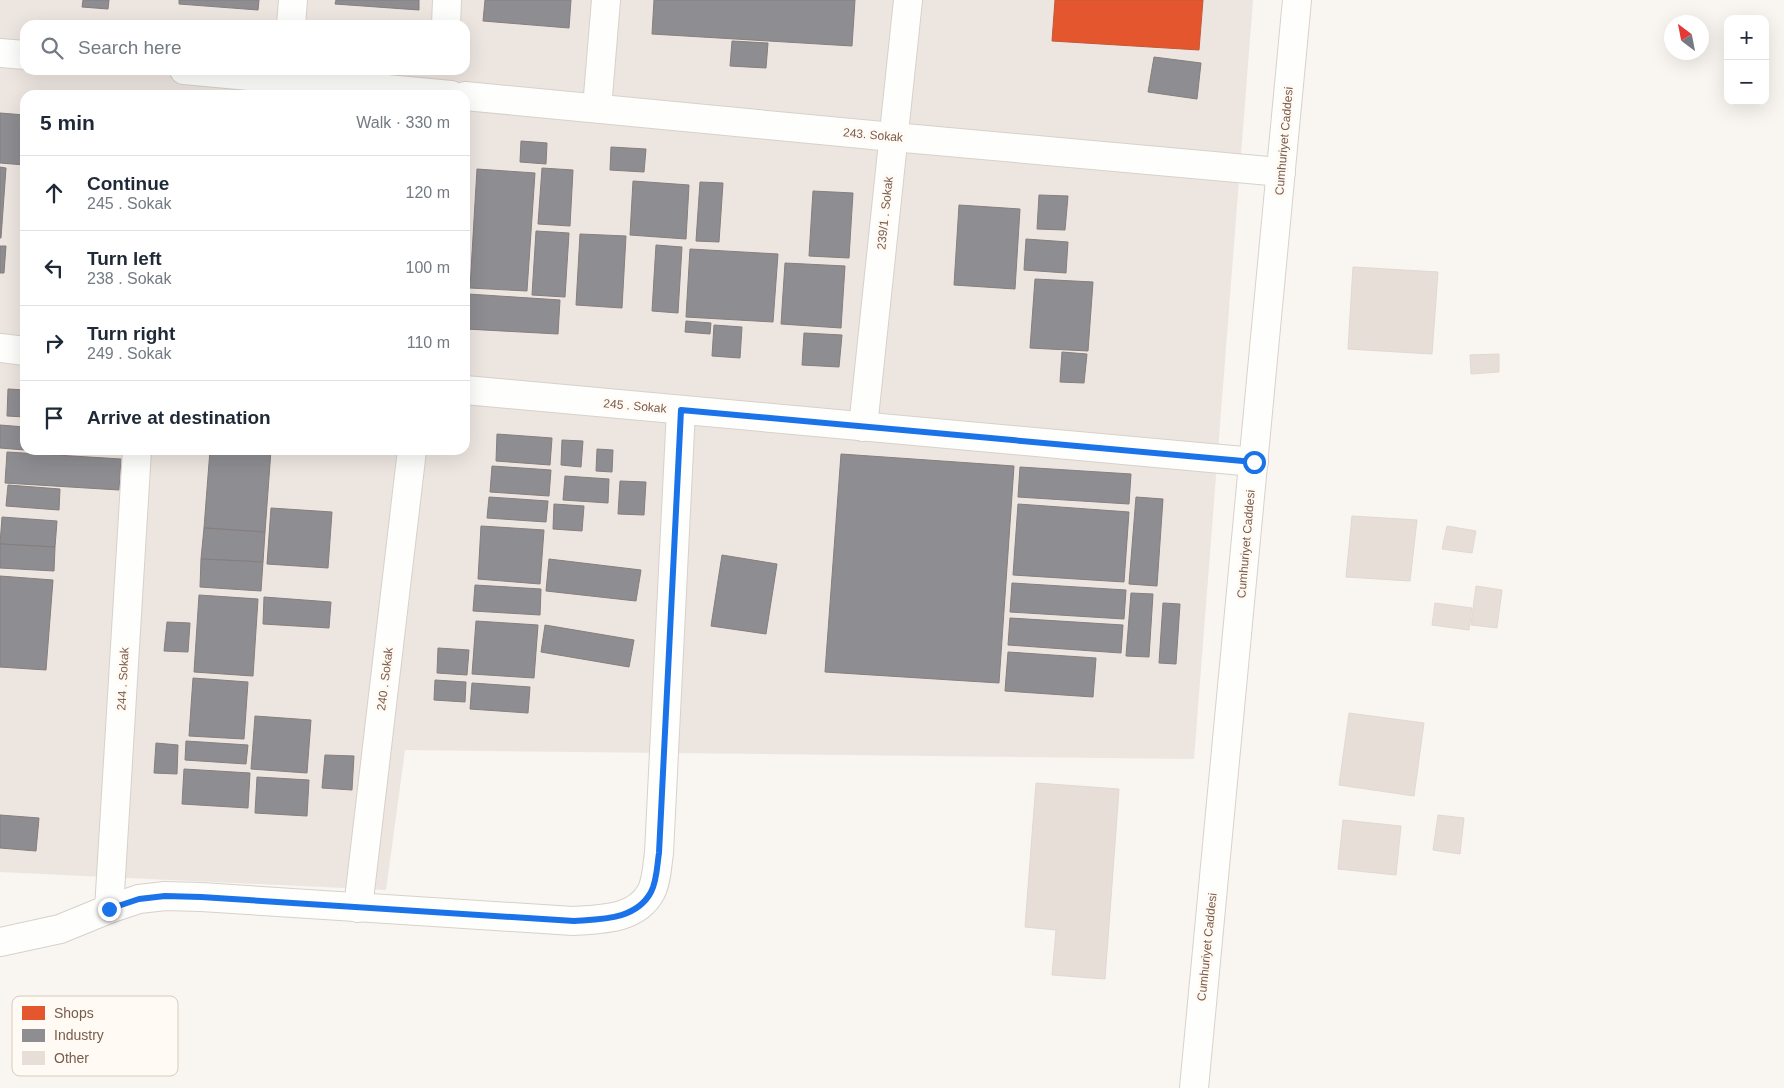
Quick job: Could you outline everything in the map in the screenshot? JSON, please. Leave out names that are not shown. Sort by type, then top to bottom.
[{"type":"street","points":[[291,20],[293,0]]},
{"type":"street","points":[[446,20],[447,0]]},
{"type":"street","points":[[597,108],[606,0]]},
{"type":"street","name":"239/1 . Sokak","points":[[863,427],[908,0]]},
{"type":"street","name":"Cumhuriyet Caddesi","points":[[1194,1088],[1297,0]]},
{"type":"street","points":[[0,53],[20,55]]},
{"type":"street","name":"243. Sokak","points":[[286,75],[440,90]]},
{"type":"street","name":"243. Sokak","points":[[470,93],[893,137],[1281,172]]},
{"type":"street","points":[[0,348],[20,350]]},
{"type":"street","name":"245 . Sokak","points":[[470,390],[1254,462]]},
{"type":"street","points":[[0,942],[60,929],[139,899],[165,896],[574,921],[623,915],[641,906],[651,891],[659,853],[681,410]]},
{"type":"street","name":"244 . Sokak","points":[[109,909],[137,455]]},
{"type":"street","name":"240 . Sokak","points":[[358,908],[411,455]]},
{"type":"shaded area","points":[[0,0],[1253,0],[1194,759],[405,750],[386,890],[0,872]]},
{"type":"building: Shops","points":[[1055,0],[1203,0],[1199,50],[1052,41]]},
{"type":"building: Industry","points":[[83,0],[109,0],[108,9],[82,7]]},
{"type":"building: Industry","points":[[179,0],[259,0],[258,10],[179,4]]},
{"type":"building: Industry","points":[[336,0],[419,0],[419,10],[335,4]]},
{"type":"building: Industry","points":[[485,0],[571,0],[569,28],[483,21]]},
{"type":"building: Industry","points":[[654,0],[855,0],[852,46],[652,34]]},
{"type":"building: Industry","points":[[732,41],[768,43],[766,68],[730,66]]},
{"type":"building: Industry","points":[[1154,57],[1201,63],[1197,99],[1148,92]]},
{"type":"building: Industry","points":[[0,113],[20,115],[20,165],[0,163]]},
{"type":"building: Industry","points":[[521,141],[547,143],[546,164],[520,162]]},
{"type":"building: Industry","points":[[611,147],[646,149],[644,172],[610,170]]},
{"type":"building: Industry","points":[[0,167],[6,168],[1,238],[0,238]]},
{"type":"building: Industry","points":[[542,168],[573,170],[570,226],[538,224]]},
{"type":"building: Industry","points":[[477,169],[535,173],[527,291],[470,288]]},
{"type":"building: Industry","points":[[633,181],[689,185],[686,239],[630,235]]},
{"type":"building: Industry","points":[[700,182],[723,183],[719,242],[696,241]]},
{"type":"building: Industry","points":[[813,191],[853,193],[849,258],[809,256]]},
{"type":"building: Industry","points":[[1039,195],[1068,196],[1065,230],[1037,229]]},
{"type":"building: Industry","points":[[959,205],[1020,209],[1015,289],[954,285]]},
{"type":"building: Industry","points":[[536,231],[569,233],[565,297],[532,295]]},
{"type":"building: Industry","points":[[580,234],[626,236],[622,308],[576,305]]},
{"type":"building: Industry","points":[[1026,239],[1068,242],[1066,273],[1024,270]]},
{"type":"building: Industry","points":[[656,245],[682,247],[678,313],[652,311]]},
{"type":"building: Industry","points":[[0,246],[6,246],[4,273],[0,273]]},
{"type":"building: Industry","points":[[690,249],[778,254],[773,322],[686,317]]},
{"type":"building: Industry","points":[[785,263],[845,266],[841,328],[781,324]]},
{"type":"building: Industry","points":[[1035,279],[1093,282],[1088,351],[1030,348]]},
{"type":"building: Industry","points":[[470,294],[560,300],[558,334],[470,329]]},
{"type":"building: Industry","points":[[686,321],[711,323],[710,334],[685,332]]},
{"type":"building: Industry","points":[[714,325],[742,327],[740,358],[712,356]]},
{"type":"building: Industry","points":[[804,333],[842,335],[839,367],[802,365]]},
{"type":"building: Industry","points":[[1062,352],[1087,354],[1084,383],[1060,382]]},
{"type":"building: Industry","points":[[8,389],[20,390],[20,417],[7,416]]},
{"type":"building: Industry","points":[[0,425],[20,427],[20,450],[0,448]]},
{"type":"building: Industry","points":[[497,434],[552,438],[550,465],[496,461]]},
{"type":"building: Industry","points":[[562,440],[583,441],[581,467],[561,465]]},
{"type":"building: Industry","points":[[597,449],[613,450],[612,472],[596,471]]},
{"type":"building: Industry","points":[[7,452],[20,453],[20,455],[121,459],[119,490],[5,483]]},
{"type":"building: Industry","points":[[841,454],[1014,466],[999,683],[825,672]]},
{"type":"building: Industry","points":[[210,455],[271,455],[265,532],[204,528]]},
{"type":"building: Industry","points":[[492,466],[551,470],[549,496],[490,492]]},
{"type":"building: Industry","points":[[1020,467],[1131,474],[1129,504],[1018,497]]},
{"type":"building: Industry","points":[[565,476],[609,479],[608,503],[563,500]]},
{"type":"building: Industry","points":[[620,481],[646,482],[644,515],[618,514]]},
{"type":"building: Industry","points":[[8,485],[60,489],[59,510],[6,506]]},
{"type":"building: Industry","points":[[489,497],[548,501],[546,522],[487,518]]},
{"type":"building: Industry","points":[[1136,497],[1163,499],[1157,586],[1129,584]]},
{"type":"building: Industry","points":[[554,504],[584,506],[582,531],[553,529]]},
{"type":"building: Industry","points":[[1018,504],[1129,512],[1124,582],[1013,575]]},
{"type":"building: Industry","points":[[271,508],[332,512],[328,568],[267,564]]},
{"type":"building: Industry","points":[[2,517],[57,521],[55,547],[0,544]]},
{"type":"building: Industry","points":[[481,526],[544,530],[540,584],[478,579]]},
{"type":"building: Industry","points":[[204,528],[265,532],[263,562],[201,559]]},
{"type":"building: Industry","points":[[0,544],[55,547],[54,571],[0,568]]},
{"type":"building: Industry","points":[[722,555],[777,564],[766,634],[711,626]]},
{"type":"building: Industry","points":[[201,559],[263,562],[261,591],[200,587]]},
{"type":"building: Industry","points":[[549,559],[641,570],[636,601],[546,591]]},
{"type":"building: Industry","points":[[0,576],[53,580],[46,670],[0,667]]},
{"type":"building: Industry","points":[[1012,583],[1126,590],[1124,619],[1010,612]]},
{"type":"building: Industry","points":[[475,585],[541,589],[540,615],[473,611]]},
{"type":"building: Industry","points":[[1131,593],[1153,594],[1149,657],[1126,656]]},
{"type":"building: Industry","points":[[199,595],[258,599],[253,676],[194,672]]},
{"type":"building: Industry","points":[[264,597],[331,602],[329,628],[263,624]]},
{"type":"building: Industry","points":[[1163,603],[1180,604],[1176,664],[1159,663]]},
{"type":"building: Industry","points":[[1010,618],[1123,625],[1121,653],[1008,645]]},
{"type":"building: Industry","points":[[476,621],[538,625],[534,678],[472,674]]},
{"type":"building: Industry","points":[[167,622],[190,623],[188,652],[164,651]]},
{"type":"building: Industry","points":[[545,625],[634,640],[629,667],[541,652]]},
{"type":"building: Industry","points":[[438,648],[469,650],[467,675],[437,673]]},
{"type":"building: Industry","points":[[1008,652],[1096,658],[1093,697],[1005,691]]},
{"type":"building: Industry","points":[[193,678],[248,682],[244,739],[189,736]]},
{"type":"building: Industry","points":[[435,680],[466,682],[465,702],[434,700]]},
{"type":"building: Industry","points":[[472,683],[530,687],[528,713],[470,709]]},
{"type":"building: Industry","points":[[255,716],[311,720],[307,773],[251,769]]},
{"type":"building: Industry","points":[[186,741],[248,745],[246,764],[185,760]]},
{"type":"building: Industry","points":[[156,743],[178,745],[177,774],[154,773]]},
{"type":"building: Industry","points":[[325,755],[354,756],[352,790],[322,788]]},
{"type":"building: Industry","points":[[184,769],[250,773],[248,808],[182,804]]},
{"type":"building: Industry","points":[[257,777],[309,780],[307,816],[255,813]]},
{"type":"building: Industry","points":[[0,815],[39,818],[36,851],[0,848]]},
{"type":"building: Other","points":[[1353,267],[1438,272],[1432,354],[1348,349]]},
{"type":"building: Other","points":[[1499,354],[1499,372],[1471,374],[1470,355]]},
{"type":"building: Other","points":[[1352,516],[1417,520],[1410,581],[1346,577]]},
{"type":"building: Other","points":[[1447,526],[1476,531],[1472,553],[1442,549]]},
{"type":"building: Other","points":[[1476,586],[1502,590],[1497,628],[1471,625]]},
{"type":"building: Other","points":[[1435,603],[1472,608],[1469,630],[1432,625]]},
{"type":"building: Other","points":[[1349,713],[1424,723],[1414,796],[1339,785]]},
{"type":"building: Other","points":[[1036,783],[1119,789],[1105,979],[1052,975],[1056,930],[1025,927]]},
{"type":"building: Other","points":[[1438,815],[1464,818],[1460,854],[1433,850]]},
{"type":"building: Other","points":[[1343,820],[1401,826],[1396,875],[1338,869]]},
{"type":"route","points":[[109,909],[139,899],[165,896],[574,921],[623,915],[641,906],[651,891],[659,853],[681,410],[1254,462]]}]
